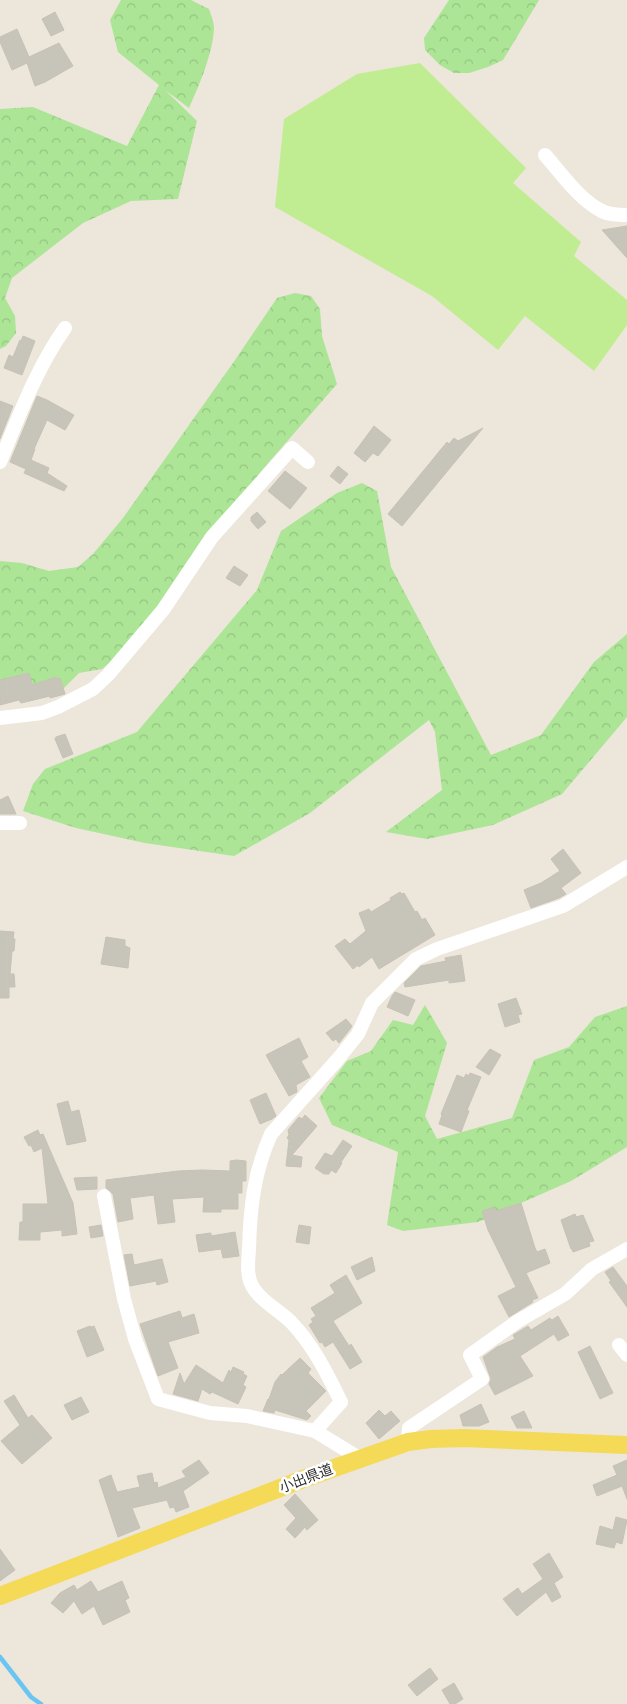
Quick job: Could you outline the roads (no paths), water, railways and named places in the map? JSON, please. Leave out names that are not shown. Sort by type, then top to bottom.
[{"type":"main road","name":"小出県道","points":[[0,1596],[359,1458],[408,1442],[430,1439],[473,1438],[627,1445]]},
{"type":"street","points":[[544,155],[581,195],[600,210],[627,215]]},
{"type":"street","points":[[0,462],[29,391],[52,346],[65,328]]},
{"type":"street","points":[[0,718],[42,713],[93,689],[108,676],[163,610],[212,538],[292,448],[308,462]]},
{"type":"street","points":[[0,823],[20,823]]},
{"type":"street","points":[[314,1431],[341,1402],[321,1362],[308,1342],[290,1321],[261,1298],[252,1288],[248,1275],[252,1198],[265,1148],[271,1134],[358,1034],[372,1003],[416,959],[437,949],[563,906],[627,867]]},
{"type":"street","points":[[104,1196],[126,1307],[135,1339],[158,1399],[210,1413],[246,1416],[314,1431],[359,1458]]},
{"type":"street","points":[[408,1442],[410,1428],[482,1379],[470,1355],[518,1322],[564,1294],[592,1269],[627,1250]]},
{"type":"waterway","points":[[0,1657],[31,1697],[41,1704]]}]
